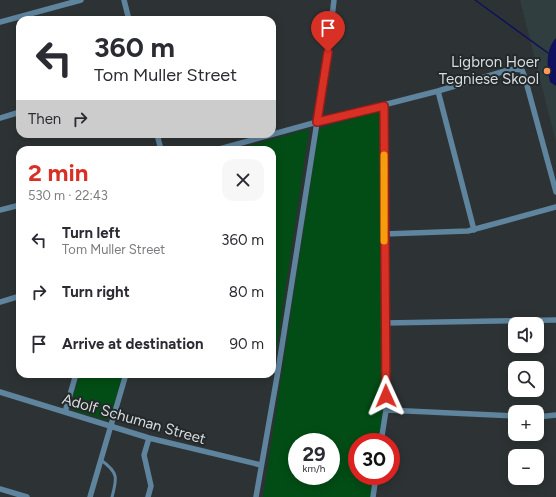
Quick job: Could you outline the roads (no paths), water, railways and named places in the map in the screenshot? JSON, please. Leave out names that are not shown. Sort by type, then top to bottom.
[{"type":"street","points":[[22,16],[81,0]]},
{"type":"street","points":[[124,0],[128,16]]},
{"type":"street","points":[[276,365],[317,122],[328,52],[334,0]]},
{"type":"street","points":[[0,22],[16,18]]},
{"type":"street","points":[[276,133],[384,106],[511,69],[519,69],[524,72],[556,192]]},
{"type":"street","points":[[438,91],[474,230]]},
{"type":"street","points":[[382,433],[386,410],[384,106]]},
{"type":"street","points":[[0,118],[16,113]]},
{"type":"street","points":[[230,146],[259,138]]},
{"type":"street","points":[[0,210],[16,206]]},
{"type":"street","points":[[384,234],[461,232],[474,230],[556,207]]},
{"type":"street","points":[[0,302],[16,297]]},
{"type":"street","points":[[385,323],[556,320]]},
{"type":"street","points":[[65,412],[75,378]]},
{"type":"street","points":[[90,497],[125,378]]},
{"type":"street","points":[[256,497],[274,378]]},
{"type":"street","name":"Adolf Schuman Street","points":[[0,392],[149,438],[261,465]]},
{"type":"street","points":[[386,410],[508,416]]},
{"type":"street","points":[[544,416],[556,415]]},
{"type":"street","points":[[148,497],[151,486],[144,455],[149,438]]},
{"type":"street","points":[[374,497],[375,485]]},
{"type":"street","points":[[0,489],[28,497]]},
{"type":"lane","points":[[102,460],[110,466],[116,475],[112,497]]},
{"type":"waterway","points":[[475,0],[548,53]]},
{"type":"place","name":"Ligbron Hoer Tegniese Skool","points":[[547,71]]}]
